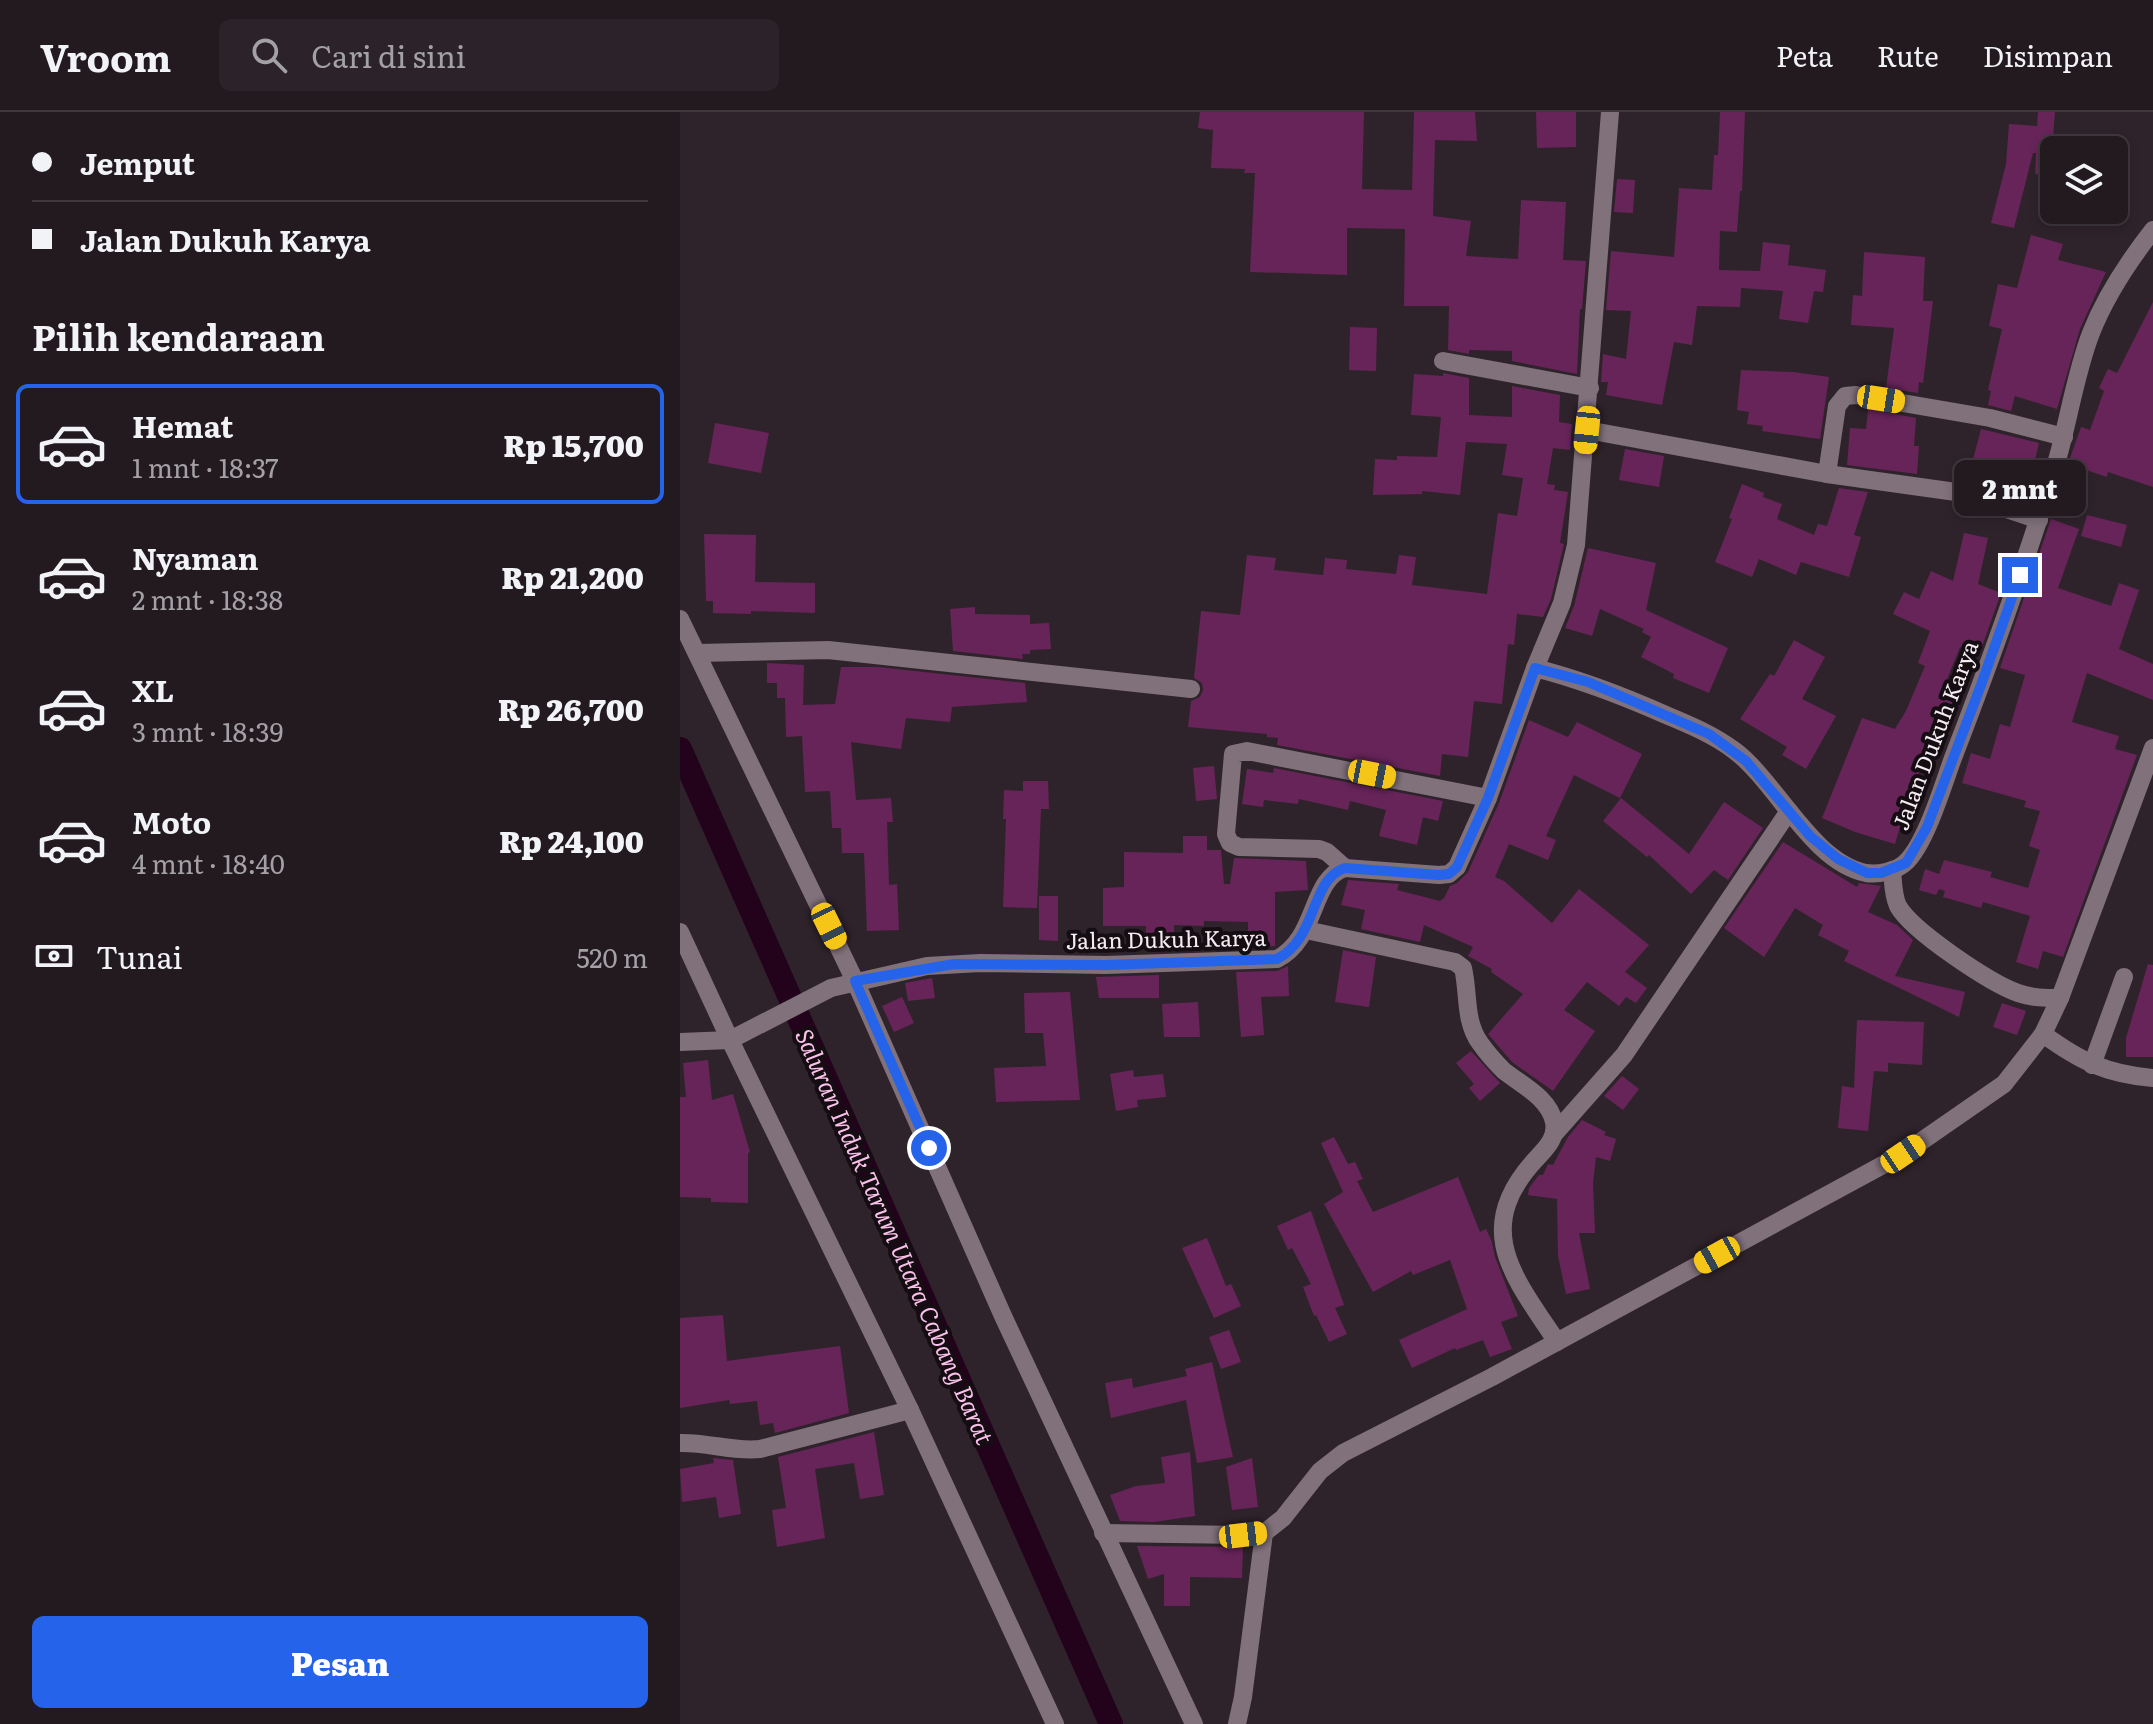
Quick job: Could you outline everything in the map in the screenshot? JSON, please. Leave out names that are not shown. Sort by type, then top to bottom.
[{"type":"street","points":[[1488,798],[1247,751],[1233,754],[1226,834],[1230,843],[1239,847],[1323,850],[1345,868],[1449,874],[1457,867],[1488,798],[1562,603],[1571,571],[1587,430],[1610,112]]},
{"type":"street","name":"Jalan Dukuh Karya","points":[[1892,870],[1906,863],[1927,827],[1981,685],[2039,520],[2095,325],[2130,259],[2153,230]]},
{"type":"street","points":[[1443,361],[1590,388]]},
{"type":"street","points":[[1827,474],[1837,406],[1845,396],[1856,395],[1967,414],[2064,437]]},
{"type":"street","points":[[1587,430],[1827,474],[1956,492],[2039,520]]},
{"type":"street","points":[[680,619],[855,981],[1003,1316],[1194,1724]]},
{"type":"street","points":[[698,653],[828,650],[1191,689]]},
{"type":"street","points":[[1535,668],[1588,682],[1709,734],[1746,761],[1810,836],[1852,868],[1867,873],[1892,870],[1896,902],[1913,924],[1955,956],[2015,992],[2030,997],[2060,998]]},
{"type":"street","points":[[1103,1533],[1264,1533],[1283,1518],[1320,1471],[1343,1453],[1557,1342],[1903,1154],[2004,1084],[2043,1034],[2060,998],[2153,748]]},
{"type":"street","points":[[1557,1342],[1506,1258],[1501,1234],[1503,1215],[1529,1166],[1624,1055],[1789,811]]},
{"type":"street","name":"Jalan Dukuh Karya","points":[[738,1035],[831,988],[954,964],[1106,965],[1273,960],[1289,952],[1306,930],[1329,875],[1345,868]]},
{"type":"street","points":[[1306,930],[1455,962],[1463,968],[1470,1023],[1478,1042],[1501,1068],[1548,1107],[1555,1133]]},
{"type":"street","points":[[680,932],[738,1035],[1055,1724]]},
{"type":"street","points":[[2092,1065],[2124,977]]},
{"type":"street","points":[[2043,1034],[2076,1058],[2092,1065],[2153,1078]]},
{"type":"street","points":[[680,1042],[738,1035]]},
{"type":"street","points":[[680,1443],[760,1449],[910,1410]]},
{"type":"street","points":[[1237,1724],[1264,1533]]},
{"type":"building","points":[[1200,112],[1364,112],[1362,189],[1412,190],[1414,112],[1475,112],[1477,141],[1435,140],[1433,216],[1471,221],[1466,256],[1518,259],[1521,200],[1566,202],[1563,260],[1586,261],[1577,374],[1512,361],[1512,351],[1469,350],[1469,354],[1448,350],[1449,306],[1404,306],[1405,229],[1347,228],[1347,275],[1250,272],[1255,173],[1244,173],[1245,169],[1211,168],[1213,130],[1198,128]]},
{"type":"building","points":[[1536,112],[1576,112],[1576,147],[1537,148]]},
{"type":"building","points":[[1720,112],[1745,112],[1737,232],[1720,231],[1719,270],[1760,271],[1763,242],[1790,245],[1788,265],[1826,270],[1823,292],[1814,291],[1808,323],[1779,319],[1783,291],[1741,288],[1740,307],[1697,306],[1692,345],[1674,342],[1662,405],[1606,395],[1608,382],[1601,382],[1603,354],[1626,359],[1631,311],[1606,310],[1611,251],[1674,257],[1679,188],[1712,190]]},
{"type":"building","points":[[2038,112],[2055,112],[2053,136],[2040,136],[2040,174],[2035,174],[2036,153],[2033,153],[2014,228],[1991,223],[2006,164],[2009,124],[2037,126]]},
{"type":"building","points":[[1617,179],[1635,180],[1633,213],[1614,212]]},
{"type":"building","points":[[2031,235],[2063,244],[2058,260],[2106,272],[2080,329],[2057,409],[2015,396],[2011,411],[1988,405],[1991,391],[1988,390],[2002,329],[1989,326],[1998,284],[2017,288]]},
{"type":"building","points":[[1864,252],[1925,257],[1923,301],[1933,301],[1923,383],[1919,382],[1918,393],[1886,388],[1894,328],[1851,325],[1853,295],[1862,296]]},
{"type":"building","points":[[2153,302],[2153,487],[2108,472],[2107,477],[2068,464],[2081,427],[2090,430],[2104,391],[2099,388],[2108,369],[2117,373]]},
{"type":"building","points":[[1350,327],[1377,328],[1376,371],[1349,370]]},
{"type":"building","points":[[1741,370],[1829,377],[1820,439],[1762,431],[1763,426],[1747,424],[1749,412],[1737,410]]},
{"type":"building","points":[[1443,373],[1469,378],[1469,415],[1512,417],[1512,386],[1560,395],[1559,422],[1572,424],[1570,450],[1553,448],[1547,484],[1555,485],[1554,490],[1568,492],[1560,543],[1564,544],[1551,599],[1543,617],[1517,614],[1514,645],[1508,644],[1502,704],[1474,701],[1468,757],[1442,754],[1440,776],[1277,745],[1278,738],[1267,737],[1267,734],[1188,727],[1191,701],[1200,697],[1203,690],[1202,683],[1194,678],[1201,611],[1240,615],[1247,555],[1276,558],[1274,570],[1323,575],[1325,558],[1347,560],[1346,569],[1396,574],[1399,555],[1416,557],[1412,585],[1487,594],[1498,513],[1517,516],[1523,478],[1502,475],[1507,444],[1466,442],[1460,495],[1422,491],[1422,494],[1373,495],[1375,459],[1437,457],[1441,417],[1411,415],[1414,374],[1443,376]]},
{"type":"building","points":[[1868,409],[1916,418],[1914,446],[1919,446],[1917,474],[1847,465],[1850,428],[1866,429]]},
{"type":"building","points":[[715,423],[769,433],[761,473],[708,463]]},
{"type":"building","points":[[1981,429],[2039,443],[2029,485],[1995,477],[1995,474],[1971,467]]},
{"type":"building","points":[[1625,449],[1664,456],[1659,487],[1619,480]]},
{"type":"building","points":[[1742,484],[1782,504],[1777,519],[1814,535],[1818,524],[1827,526],[1839,488],[1868,492],[1854,535],[1861,537],[1849,577],[1801,562],[1796,575],[1759,559],[1752,577],[1715,562]]},
{"type":"building","points":[[2087,515],[2127,525],[2121,547],[2081,536]]},
{"type":"building","points":[[2051,519],[2079,529],[2058,588],[2111,606],[2119,583],[2139,590],[2119,649],[2153,664],[2153,700],[2087,673],[2072,722],[2119,736],[2115,749],[2137,755],[2063,957],[2043,951],[2038,969],[2016,962],[2030,916],[1983,902],[1981,908],[1943,897],[1945,891],[1939,889],[1936,895],[1919,890],[1925,869],[1939,874],[1944,860],[1992,872],[1990,877],[2028,888],[2040,850],[2029,846],[2040,811],[2024,807],[2026,801],[1962,783],[1971,753],[1990,759],[2000,724],[2010,727],[2025,675],[2000,668]]},
{"type":"building","points":[[1964,533],[1988,538],[1978,584],[2001,593],[1979,655],[1960,647],[1940,697],[1959,705],[1935,762],[1926,758],[1909,795],[1914,797],[1906,819],[1903,817],[1895,844],[1822,818],[1862,718],[1895,729],[1906,711],[1925,666],[1918,663],[1930,631],[1893,614],[1904,592],[1919,599],[1931,571],[1953,581]]},
{"type":"building","points":[[704,534],[756,535],[755,582],[815,583],[815,613],[713,613],[713,601],[706,601]]},
{"type":"building","points":[[1588,548],[1656,563],[1646,610],[1728,648],[1709,693],[1673,678],[1674,674],[1641,657],[1651,637],[1642,632],[1644,629],[1600,609],[1592,636],[1565,628],[1574,606]]},
{"type":"building","points":[[975,607],[975,614],[1030,615],[1030,624],[1049,623],[1051,649],[1030,650],[1030,654],[1022,654],[1023,659],[953,651],[950,609]]},
{"type":"building","points":[[1794,640],[1825,657],[1802,699],[1836,716],[1806,769],[1782,755],[1787,747],[1740,719],[1770,674],[1774,676]]},
{"type":"building","points":[[767,663],[804,665],[803,705],[835,704],[841,667],[878,667],[1025,683],[1027,702],[952,707],[950,722],[906,718],[901,749],[851,742],[856,800],[891,798],[893,822],[887,822],[889,885],[897,884],[899,930],[867,931],[864,853],[842,853],[841,828],[832,828],[830,791],[805,792],[802,736],[786,737],[785,698],[777,698],[777,683],[767,683]]},
{"type":"building","points":[[1529,720],[1568,737],[1577,722],[1642,754],[1620,798],[1574,775],[1546,836],[1556,840],[1548,860],[1509,844],[1495,877],[1504,881],[1552,923],[1579,889],[1649,945],[1625,972],[1647,988],[1636,1003],[1626,997],[1619,1006],[1587,982],[1564,1010],[1595,1031],[1553,1091],[1512,1062],[1488,1034],[1523,994],[1491,972],[1492,969],[1468,956],[1473,947],[1424,925],[1420,942],[1361,929],[1365,910],[1341,905],[1348,880],[1399,884],[1397,890],[1440,901],[1444,898],[1450,886],[1468,872],[1499,803]]},
{"type":"building","points":[[1214,766],[1217,799],[1196,801],[1193,768]]},
{"type":"building","points":[[1274,768],[1443,801],[1438,821],[1423,817],[1417,845],[1379,836],[1386,810],[1350,801],[1348,810],[1299,799],[1298,804],[1264,800],[1263,807],[1242,804],[1247,769],[1273,773]]},
{"type":"building","points":[[1023,781],[1048,781],[1049,809],[1041,809],[1037,908],[1003,907],[1004,790],[1023,791]]},
{"type":"building","points":[[1621,798],[1689,854],[1724,802],[1763,828],[1728,880],[1714,870],[1691,894],[1649,855],[1647,857],[1603,821]]},
{"type":"building","points":[[1183,836],[1207,836],[1207,850],[1221,850],[1224,884],[1230,884],[1234,858],[1306,861],[1308,890],[1275,892],[1275,946],[1248,948],[1248,922],[1204,921],[1204,926],[1174,925],[1174,934],[1146,934],[1146,926],[1103,926],[1103,888],[1124,887],[1124,852],[1183,853]]},
{"type":"building","points":[[1783,842],[1857,887],[1859,883],[1881,886],[1868,912],[1897,925],[1913,940],[1895,976],[1965,992],[1959,1017],[1844,961],[1849,951],[1818,935],[1823,925],[1795,908],[1764,957],[1724,928]]},
{"type":"building","points":[[1039,896],[1058,896],[1058,941],[1039,940]]},
{"type":"building","points":[[1343,950],[1376,957],[1369,1007],[1335,1002]]},
{"type":"building","points":[[2148,964],[2153,965],[2153,1057],[2126,1057],[2126,1038]]},
{"type":"building","points":[[1288,966],[1289,996],[1261,997],[1264,1035],[1241,1037],[1236,972],[1277,971]]},
{"type":"building","points":[[1159,975],[1159,998],[1099,998],[1096,977]]},
{"type":"building","points":[[932,978],[935,998],[908,1001],[905,983]]},
{"type":"building","points":[[1070,992],[1080,1100],[996,1102],[994,1068],[1046,1066],[1043,1033],[1025,1033],[1024,993]]},
{"type":"building","points":[[902,997],[914,1023],[894,1032],[882,1006]]},
{"type":"building","points":[[1198,1002],[1200,1037],[1164,1037],[1162,1004]]},
{"type":"building","points":[[2002,1003],[2026,1011],[2017,1035],[1993,1027]]},
{"type":"building","points":[[1857,1020],[1924,1022],[1922,1065],[1888,1063],[1888,1072],[1874,1071],[1868,1131],[1838,1128],[1842,1086],[1854,1088]]},
{"type":"building","points":[[1471,1051],[1500,1083],[1480,1101],[1469,1088],[1474,1084],[1456,1063]]},
{"type":"building","points":[[708,1060],[712,1100],[733,1094],[750,1152],[748,1203],[680,1197],[680,1097],[686,1097],[683,1063]]},
{"type":"building","points":[[1133,1070],[1134,1077],[1163,1074],[1166,1097],[1137,1100],[1138,1107],[1116,1111],[1110,1074]]},
{"type":"building","points":[[1622,1076],[1639,1089],[1623,1110],[1604,1096]]},
{"type":"building","points":[[1582,1120],[1616,1139],[1610,1161],[1596,1157],[1593,1183],[1595,1233],[1579,1233],[1590,1289],[1566,1294],[1558,1256],[1557,1199],[1528,1195],[1529,1188],[1539,1175],[1543,1175],[1548,1164],[1553,1165],[1568,1137]]},
{"type":"building","points":[[1334,1137],[1348,1164],[1355,1162],[1363,1179],[1357,1181],[1373,1212],[1458,1177],[1480,1232],[1486,1229],[1492,1242],[1518,1316],[1501,1322],[1512,1349],[1490,1357],[1483,1340],[1455,1348],[1412,1368],[1399,1340],[1467,1309],[1450,1260],[1413,1275],[1411,1271],[1373,1292],[1324,1204],[1343,1192],[1321,1143]]},
{"type":"building","points":[[1311,1211],[1344,1305],[1335,1308],[1347,1334],[1329,1342],[1314,1316],[1303,1287],[1311,1284],[1292,1248],[1288,1250],[1277,1226]]},
{"type":"building","points":[[1207,1238],[1226,1286],[1231,1284],[1241,1306],[1214,1318],[1182,1248]]},
{"type":"building","points":[[723,1315],[727,1361],[840,1346],[849,1413],[775,1433],[773,1423],[760,1425],[757,1401],[730,1404],[729,1400],[680,1408],[680,1318]]},
{"type":"building","points":[[1229,1330],[1241,1362],[1221,1369],[1209,1337]]},
{"type":"building","points":[[1212,1362],[1233,1457],[1197,1463],[1186,1400],[1111,1418],[1105,1383],[1132,1378],[1133,1388],[1187,1376],[1185,1369]]},
{"type":"building","points":[[874,1432],[884,1495],[860,1499],[854,1463],[815,1469],[825,1538],[777,1547],[772,1510],[786,1508],[778,1457]]},
{"type":"building","points":[[1190,1452],[1195,1516],[1154,1522],[1120,1521],[1110,1495],[1136,1486],[1165,1483],[1161,1457]]},
{"type":"building","points":[[713,1458],[733,1460],[741,1514],[719,1518],[716,1497],[682,1502],[680,1469],[714,1463]]},
{"type":"building","points":[[1252,1458],[1258,1507],[1232,1510],[1226,1467]]},
{"type":"building","points":[[1137,1546],[1243,1547],[1242,1578],[1190,1577],[1190,1606],[1164,1606],[1164,1574],[1148,1579]]},
{"type":"waterway","name":"Saluran Induk Tarum Utara Cabang Barat","points":[[680,749],[1111,1724]]},
{"type":"route","points":[[929,1148],[855,981],[927,966],[954,964],[1106,965],[1277,959],[1298,943],[1326,880],[1337,870],[1439,875],[1449,874],[1457,867],[1488,798],[1535,668],[1588,682],[1709,734],[1737,752],[1810,836],[1852,868],[1881,873],[1906,863],[1927,827],[2020,575]]}]
